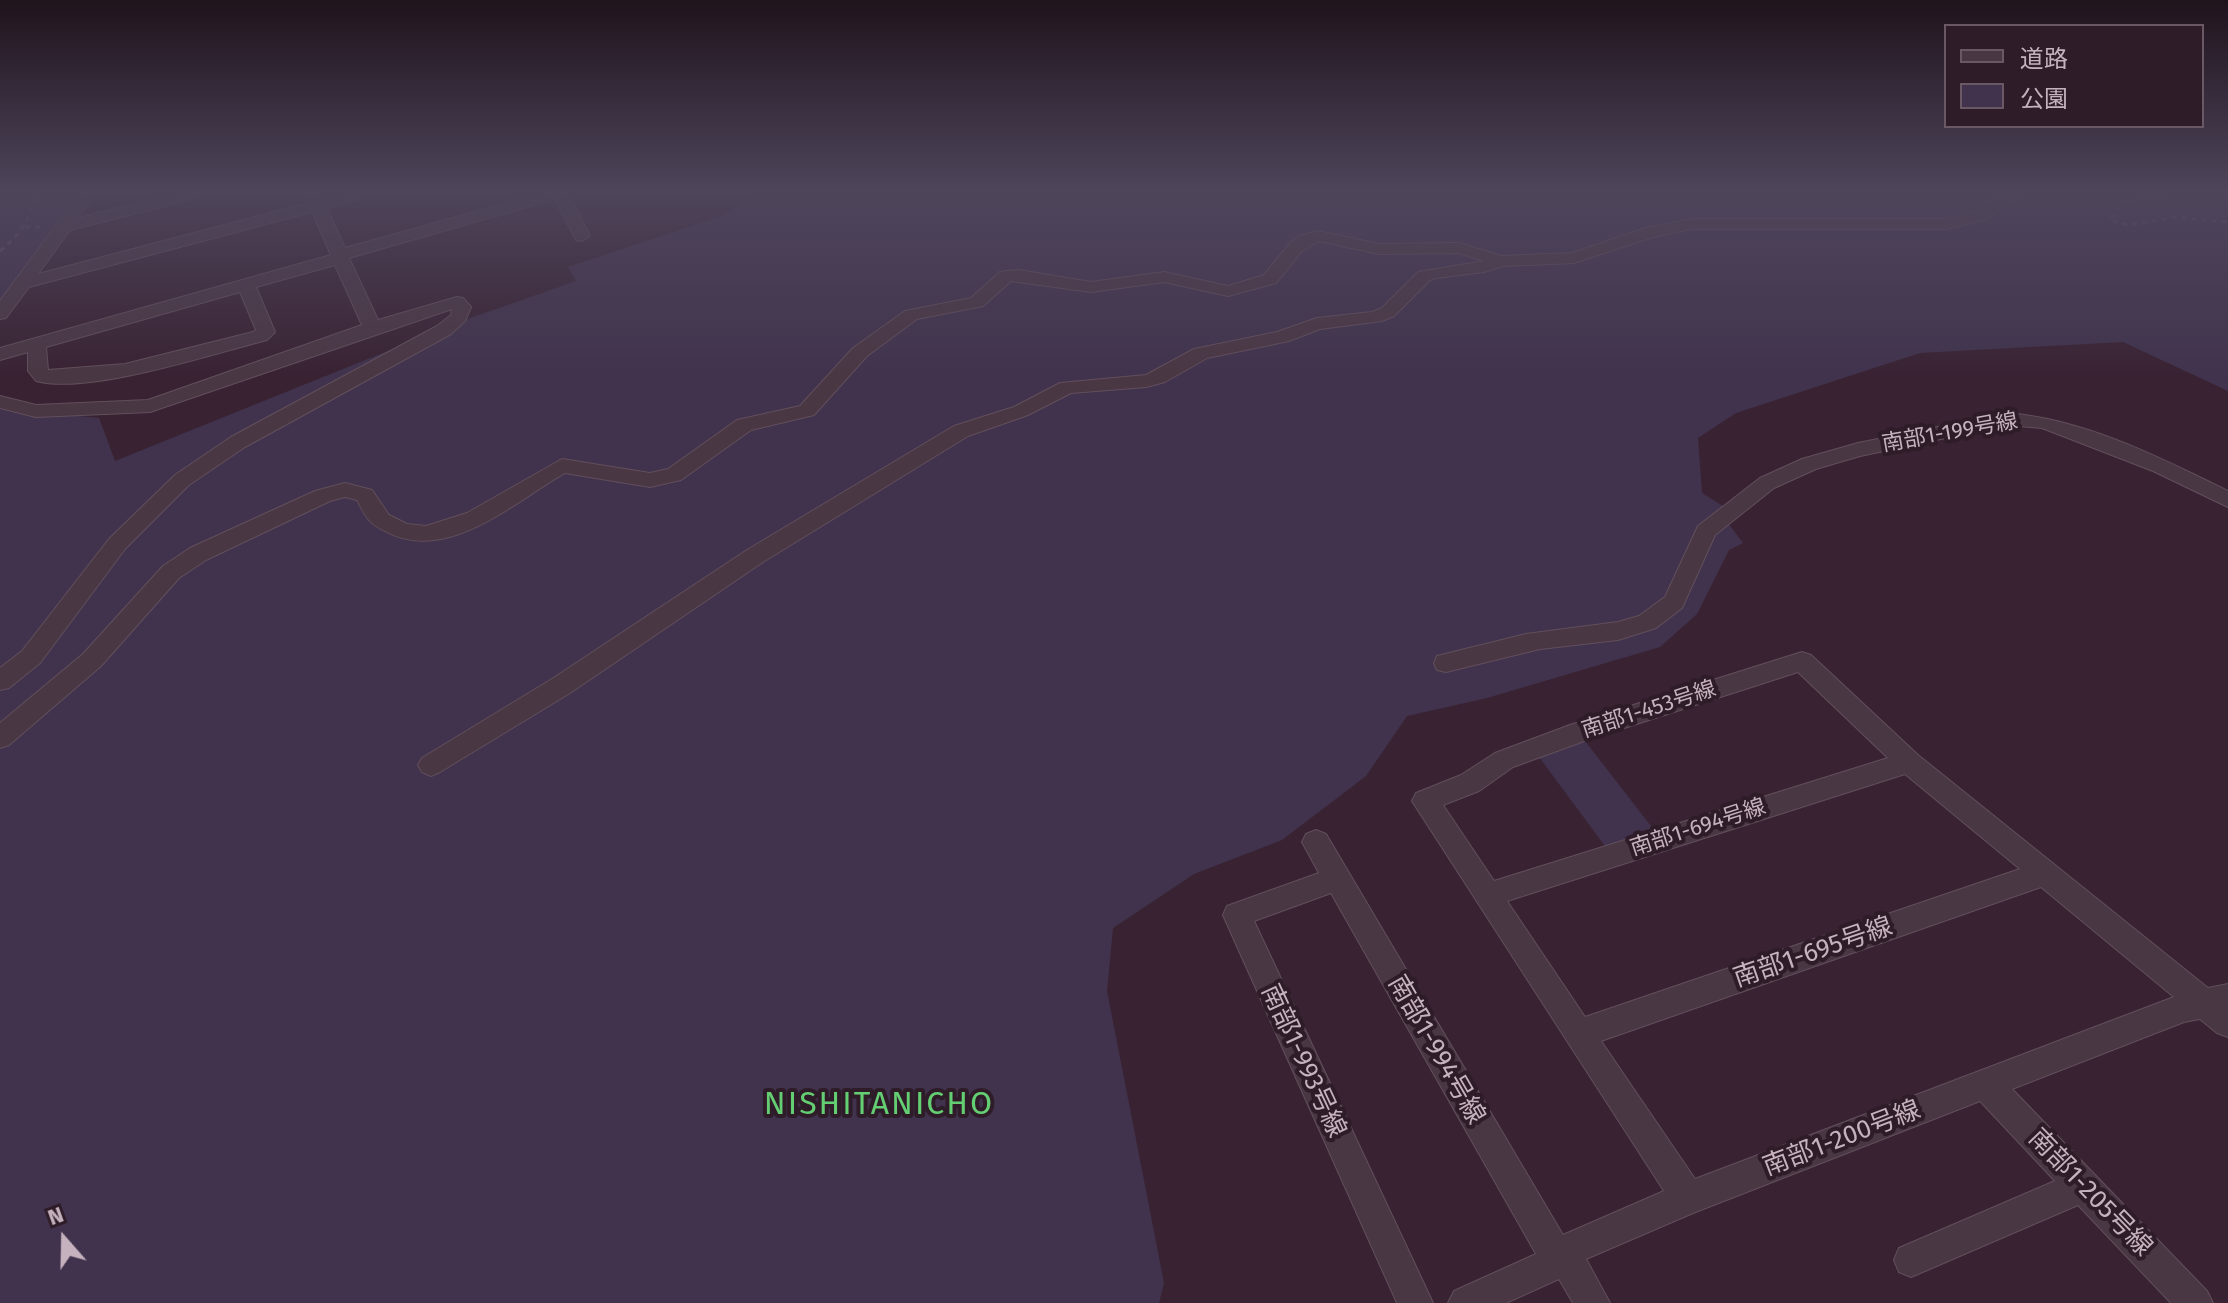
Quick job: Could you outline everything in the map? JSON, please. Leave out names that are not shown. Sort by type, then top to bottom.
[{"type":"street","points":[[0,314],[45,254]]},
{"type":"street","points":[[23,283],[124,254]]},
{"type":"street","points":[[339,254],[372,328]]},
{"type":"street","points":[[0,354],[37,346],[351,254]]},
{"type":"street","points":[[0,738],[92,660],[171,572],[198,554],[323,496],[345,490],[364,495],[378,519],[391,526],[413,532],[437,532],[475,520],[562,466],[650,480],[674,475],[744,425],[807,411],[860,352],[902,320],[911,315],[977,302],[1006,276],[1019,275],[1100,287],[1164,277],[1203,288],[1228,291],[1270,279],[1290,254]]},
{"type":"street","points":[[1478,254],[1501,261]]},
{"type":"street","points":[[431,765],[561,686],[755,556],[961,431],[1021,411],[1067,387],[1146,381],[1158,378],[1201,353],[1282,337],[1317,324],[1376,317],[1396,306],[1424,276],[1501,261],[1574,258],[1587,254]]},
{"type":"street","points":[[37,346],[38,371],[43,377],[69,378],[260,336],[266,332],[247,286]]},
{"type":"street","points":[[0,402],[36,411],[150,406],[437,306],[457,302],[462,307],[459,317],[444,330],[238,442],[174,486],[117,544],[31,657],[0,681]]},
{"type":"street","name":"南部1-199号線","points":[[1446,663],[1554,638],[1620,633],[1645,624],[1674,602],[1700,541],[1721,516],[1767,483],[1809,464],[1911,437],[2007,419],[2026,419],[2058,427],[2160,466],[2228,500]]},
{"type":"street","name":"南部1-453号線","points":[[1688,1198],[1425,801],[1470,783],[1504,760],[1579,732],[1802,661],[1909,762],[2045,873],[2215,1000],[2228,1023]]},
{"type":"street","name":"南部1-694号線","points":[[1488,895],[1909,762]]},
{"type":"street","name":"南部1-994号線","points":[[1316,842],[1556,1259],[1592,1303]]},
{"type":"street","name":"南部1-695号線","points":[[1581,1033],[2045,873]]},
{"type":"street","name":"南部1-993号線","points":[[1337,879],[1237,915],[1415,1303]]},
{"type":"street","name":"南部1-200号線","points":[[1466,1303],[1688,1198],[2215,1000]]},
{"type":"street","name":"南部1-205号線","points":[[1985,1084],[2195,1303]]},
{"type":"street","points":[[1911,1260],[2083,1186]]},
{"type":"green space","points":[[0,254],[35,254],[0,302]]},
{"type":"green space","points":[[608,254],[2228,254],[2228,391],[2123,342],[1920,353],[1736,413],[1698,438],[1702,493],[1723,506],[1718,510],[1743,543],[1729,550],[1697,614],[1660,647],[1487,698],[1407,716],[1366,776],[1282,840],[1194,874],[1113,928],[1107,991],[1164,1283],[1159,1303],[0,1303],[0,408],[99,418],[115,461],[462,321],[576,281],[568,267]]},
{"type":"green space","points":[[1585,741],[1654,830],[1605,846],[1539,757]]},
{"type":"district","name":"NISHITANICHO","points":[[879,1105]]}]
